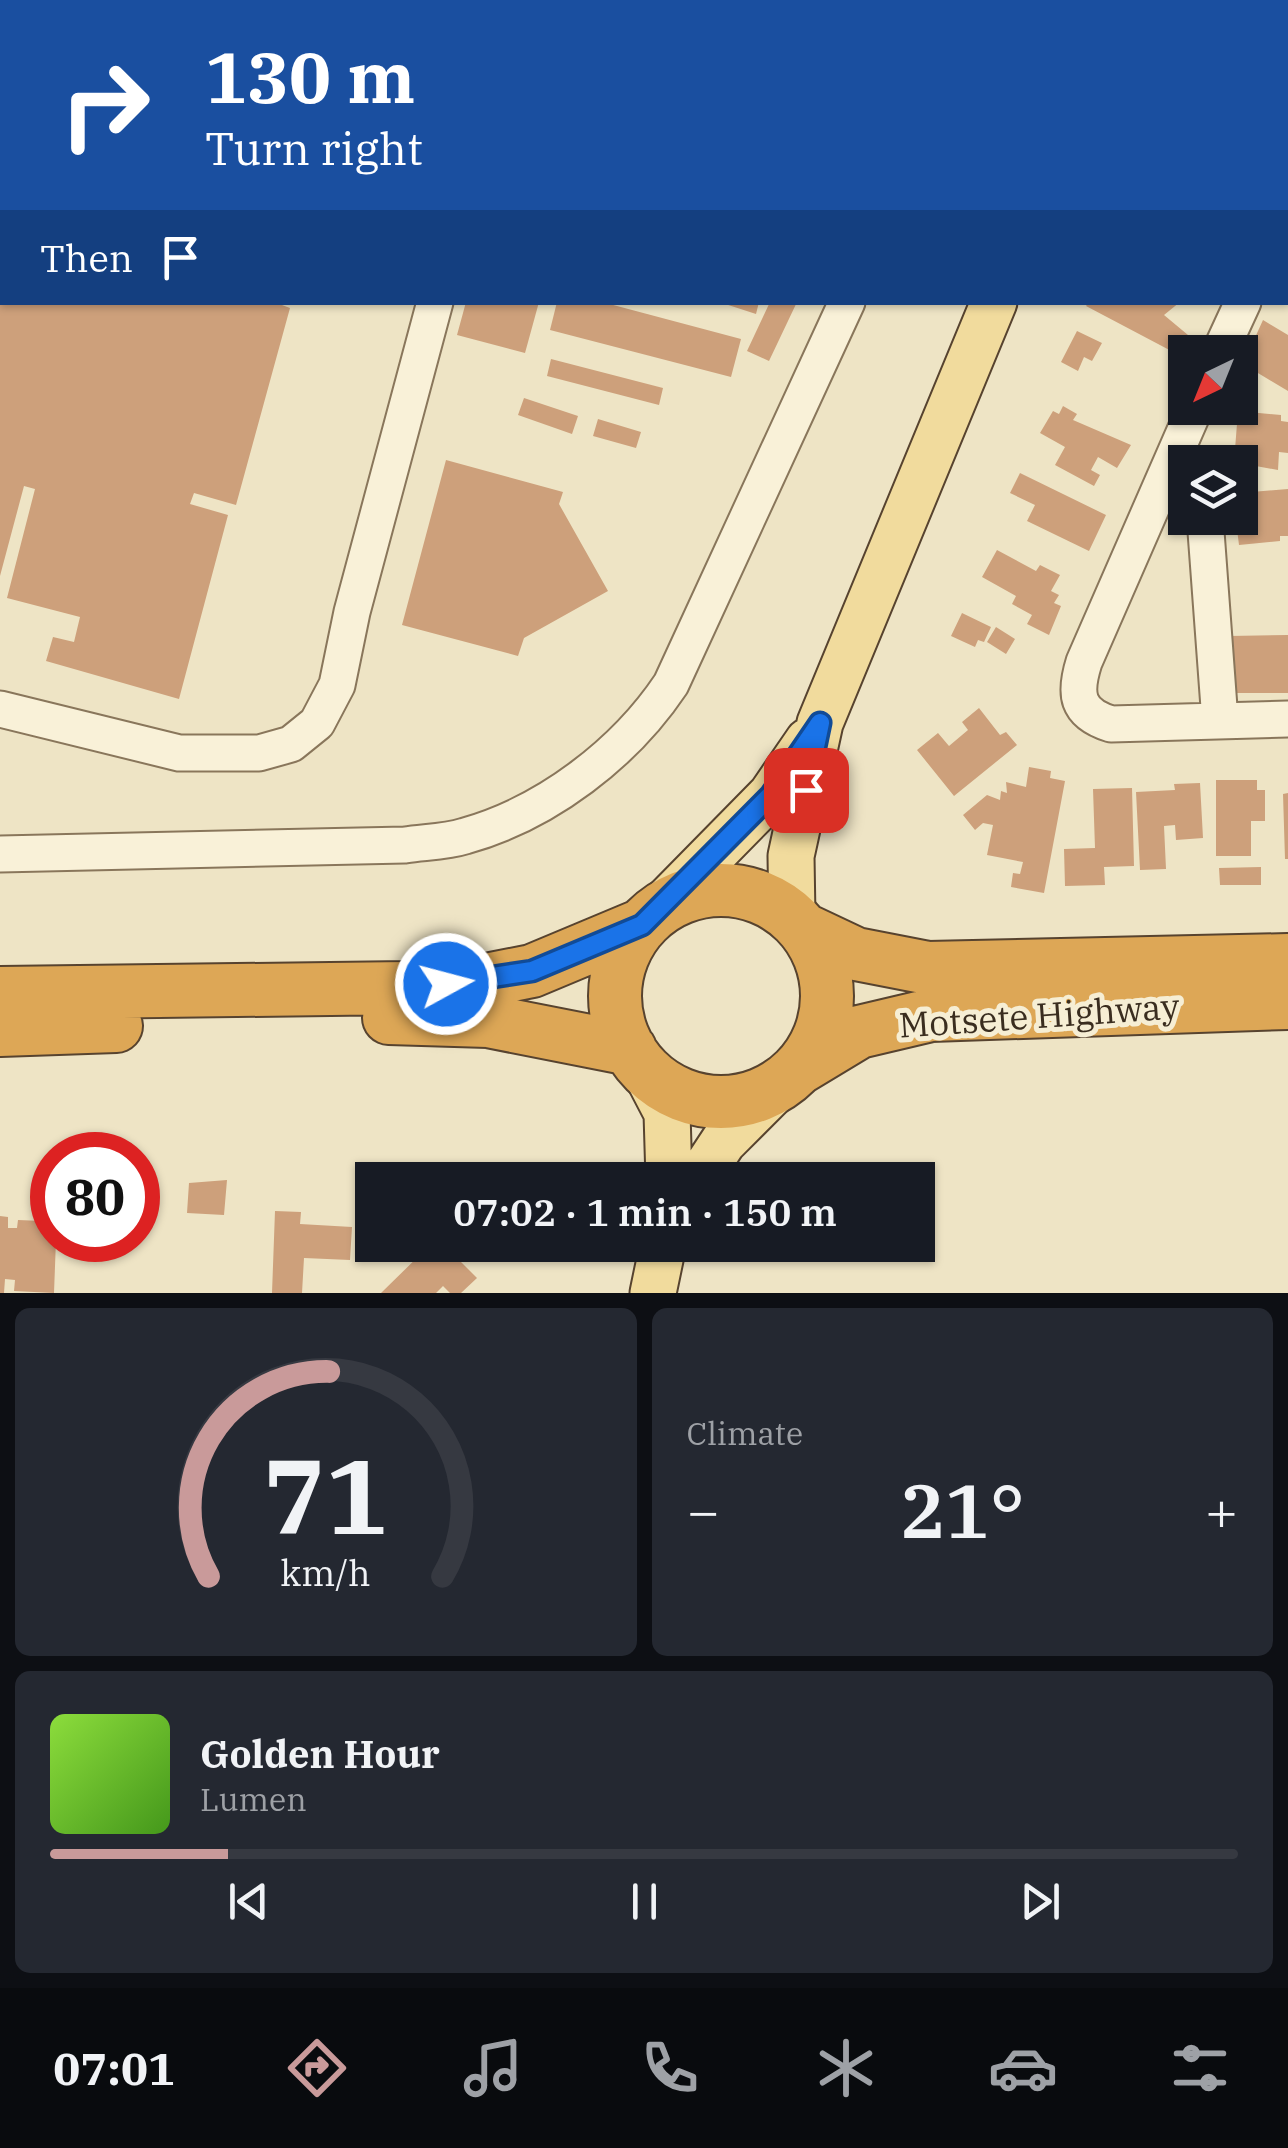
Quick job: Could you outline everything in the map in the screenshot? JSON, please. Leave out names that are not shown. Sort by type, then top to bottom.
[{"type":"highway","points":[[0,992],[407,988],[466,982],[532,971],[650,918],[684,896],[712,890],[740,891],[768,901],[798,923],[819,954],[827,984],[826,1014],[817,1042],[792,1074],[744,1100],[722,1102],[679,1092],[636,1058],[488,1021],[412,1017],[0,1030]]},
{"type":"highway","points":[[636,1058],[616,1007],[616,985],[629,943],[650,918]]},
{"type":"highway","name":"Motsete Highway","points":[[798,923],[856,954],[928,968],[998,970],[1288,960]]},
{"type":"highway","name":"Motsete Highway","points":[[792,1074],[860,1032],[931,1015],[1288,1003]]},
{"type":"main road","points":[[798,923],[791,856],[820,723],[993,305]]},
{"type":"main road","points":[[650,918],[771,795],[820,723]]},
{"type":"main road","points":[[636,1058],[666,1113],[668,1162]]},
{"type":"main road","points":[[710,1162],[723,1142],[792,1074]]},
{"type":"main road","points":[[654,1293],[660,1262]]},
{"type":"street","points":[[0,709],[179,753],[259,754],[291,744],[318,723],[337,685],[352,612],[434,305]]},
{"type":"street","points":[[0,854],[405,845],[461,838],[543,801],[616,751],[646,722],[671,684],[846,305]]},
{"type":"street","points":[[1228,335],[1242,305]]},
{"type":"street","points":[[1189,425],[1076,687],[1084,712],[1111,724],[1288,720]]},
{"type":"street","points":[[1206,535],[1220,721]]},
{"type":"building","points":[[0,305],[290,308],[236,505],[194,493],[190,504],[228,515],[179,699],[46,661],[53,637],[74,642],[80,617],[7,598],[35,489],[24,486],[0,576]]},
{"type":"building","points":[[465,305],[538,305],[525,353],[457,335]]},
{"type":"building","points":[[556,305],[613,305],[741,339],[731,377],[550,330]]},
{"type":"building","points":[[728,305],[758,305],[756,314]]},
{"type":"building","points":[[769,305],[796,305],[769,361],[747,351]]},
{"type":"building","points":[[1176,305],[1164,315],[1188,335],[1168,335],[1168,349],[1086,306]]},
{"type":"building","points":[[1263,320],[1288,335],[1288,391],[1258,373],[1256,335]]},
{"type":"building","points":[[1077,331],[1102,343],[1092,361],[1084,357],[1078,371],[1061,362]]},
{"type":"building","points":[[551,359],[663,388],[659,405],[547,376]]},
{"type":"building","points":[[524,398],[578,416],[572,434],[518,415]]},
{"type":"building","points":[[1063,406],[1077,414],[1073,420],[1131,445],[1117,468],[1098,457],[1091,470],[1100,475],[1094,486],[1055,465],[1065,447],[1040,433],[1053,411],[1059,414]]},
{"type":"building","points":[[1258,413],[1281,415],[1281,421],[1288,422],[1288,453],[1279,452],[1278,470],[1258,466],[1258,445],[1235,445],[1237,425],[1258,425]]},
{"type":"building","points":[[598,419],[641,432],[636,448],[593,436]]},
{"type":"building","points":[[446,460],[563,492],[559,504],[608,591],[524,638],[518,656],[402,625]]},
{"type":"building","points":[[1020,473],[1106,515],[1089,551],[1027,521],[1035,505],[1010,493]]},
{"type":"building","points":[[1288,489],[1288,536],[1280,536],[1280,541],[1239,545],[1238,535],[1258,535],[1258,492]]},
{"type":"building","points":[[997,550],[1036,571],[1040,565],[1060,575],[1051,591],[1059,595],[1054,603],[1061,606],[1049,635],[1027,624],[1032,615],[1012,604],[1016,596],[982,577]]},
{"type":"building","points":[[962,613],[991,627],[984,642],[978,640],[975,647],[951,636]]},
{"type":"building","points":[[996,627],[1015,639],[1006,654],[987,642]]},
{"type":"building","points":[[1288,635],[1288,693],[1229,693],[1229,636]]},
{"type":"building","points":[[979,708],[1000,735],[1006,732],[1017,745],[954,796],[917,750],[938,733],[949,746],[968,730],[962,722]]},
{"type":"building","points":[[1029,767],[1051,771],[1050,778],[1065,781],[1044,893],[1011,887],[1013,873],[1020,874],[1023,862],[987,855],[993,825],[983,823],[975,830],[963,815],[987,795],[1000,800],[1001,791],[1007,793],[1006,782],[1026,787]]},
{"type":"building","points":[[1216,780],[1257,780],[1257,790],[1265,790],[1265,821],[1251,821],[1251,856],[1216,856]]},
{"type":"building","points":[[1200,783],[1203,838],[1176,840],[1175,825],[1164,826],[1166,869],[1140,870],[1136,792],[1175,790],[1174,784]]},
{"type":"building","points":[[1132,788],[1134,866],[1104,867],[1105,885],[1065,886],[1064,849],[1095,848],[1093,789]]},
{"type":"building","points":[[1288,793],[1288,859],[1285,859],[1283,794]]},
{"type":"building","points":[[1261,867],[1261,885],[1220,885],[1219,868]]},
{"type":"building","points":[[227,1180],[224,1215],[187,1213],[189,1183]]},
{"type":"building","points":[[275,1211],[301,1212],[300,1224],[352,1227],[350,1260],[304,1258],[302,1293],[272,1293]]},
{"type":"building","points":[[0,1216],[8,1217],[8,1228],[17,1228],[18,1220],[30,1220],[30,1262],[55,1262],[54,1293],[14,1291],[15,1280],[5,1279],[4,1293],[0,1293]]},
{"type":"building","points":[[413,1262],[461,1262],[477,1278],[461,1293],[450,1293],[443,1286],[436,1293],[381,1293]]},
{"type":"route","points":[[446,984],[532,971],[586,952],[642,925],[771,795],[820,723],[806,790]]}]
